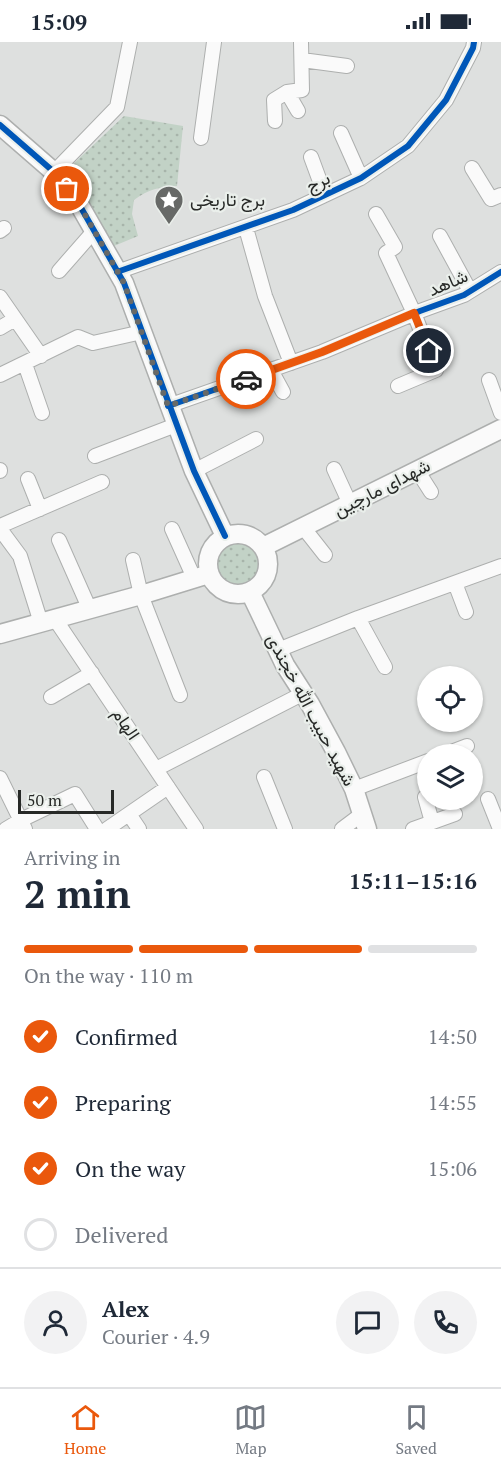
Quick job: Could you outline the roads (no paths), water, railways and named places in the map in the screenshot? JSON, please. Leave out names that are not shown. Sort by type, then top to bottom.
[{"type":"street","points":[[54,172],[117,107],[130,42]]},
{"type":"street","points":[[201,138],[214,42]]},
{"type":"street","points":[[276,121],[274,100],[287,92],[302,90],[301,42]]},
{"type":"street","name":"برج","points":[[117,272],[293,210],[361,178],[408,146],[446,100],[474,42]]},
{"type":"street","points":[[302,60],[346,66]]},
{"type":"street","points":[[287,92],[298,111]]},
{"type":"street","points":[[0,125],[54,172],[80,206],[124,283],[168,406],[194,471],[225,536]]},
{"type":"street","points":[[342,133],[361,178]]},
{"type":"street","points":[[311,157],[325,195]]},
{"type":"street","points":[[472,168],[491,198],[501,195]]},
{"type":"street","points":[[376,214],[395,247],[386,253],[414,313],[436,370],[398,386]]},
{"type":"street","points":[[246,228],[265,296],[291,363]]},
{"type":"street","points":[[59,271],[94,231]]},
{"type":"street","points":[[440,236],[470,291]]},
{"type":"street","name":"شاهد","points":[[168,406],[291,363],[470,291],[501,272]]},
{"type":"street","points":[[0,297],[41,356]]},
{"type":"street","points":[[0,328],[15,319]]},
{"type":"street","points":[[0,375],[78,337],[93,343],[141,332]]},
{"type":"street","points":[[25,364],[42,413]]},
{"type":"street","points":[[271,370],[283,392]]},
{"type":"street","points":[[489,381],[501,413]]},
{"type":"street","points":[[95,456],[176,425]]},
{"type":"street","name":"شهدای مارچین","points":[[263,547],[501,429]]},
{"type":"street","points":[[194,471],[256,439]]},
{"type":"street","points":[[334,470],[350,504]]},
{"type":"street","points":[[417,470],[431,492]]},
{"type":"street","points":[[28,479],[40,509]]},
{"type":"street","points":[[0,528],[102,482]]},
{"type":"street","points":[[303,527],[325,555]]},
{"type":"street","name":"الهام","points":[[0,528],[20,556],[48,621],[92,674],[196,829]]},
{"type":"street","points":[[172,529],[202,576],[221,590],[231,593],[250,592],[263,580],[267,572],[267,555],[257,541],[242,534],[225,536],[218,541],[208,556],[202,576]]},
{"type":"street","points":[[59,540],[90,610]]},
{"type":"street","points":[[133,560],[141,595],[180,695]]},
{"type":"street","points":[[278,650],[358,618],[500,568]]},
{"type":"street","points":[[0,634],[202,576]]},
{"type":"street","points":[[455,583],[466,612]]},
{"type":"street","name":"شهید حبیب الله خجندی","points":[[250,592],[278,650],[336,752],[354,789],[365,822]]},
{"type":"street","points":[[358,618],[385,667]]},
{"type":"street","points":[[51,697],[92,674]]},
{"type":"street","points":[[156,769],[304,693]]},
{"type":"street","points":[[354,789],[417,765]]},
{"type":"street","points":[[264,777],[285,829]]},
{"type":"street","points":[[0,778],[23,824]]},
{"type":"street","points":[[107,829],[168,787]]},
{"type":"street","points":[[6,829],[23,824],[75,794],[97,829]]},
{"type":"street","points":[[488,799],[500,829]]},
{"type":"street","points":[[429,810],[432,822]]},
{"type":"street","points":[[129,814],[139,829]]},
{"type":"street","points":[[413,829],[455,814]]},
{"type":"street","points":[[342,829],[365,822]]},
{"type":"place","name":"برج تاریخی","points":[[169,226]]}]
